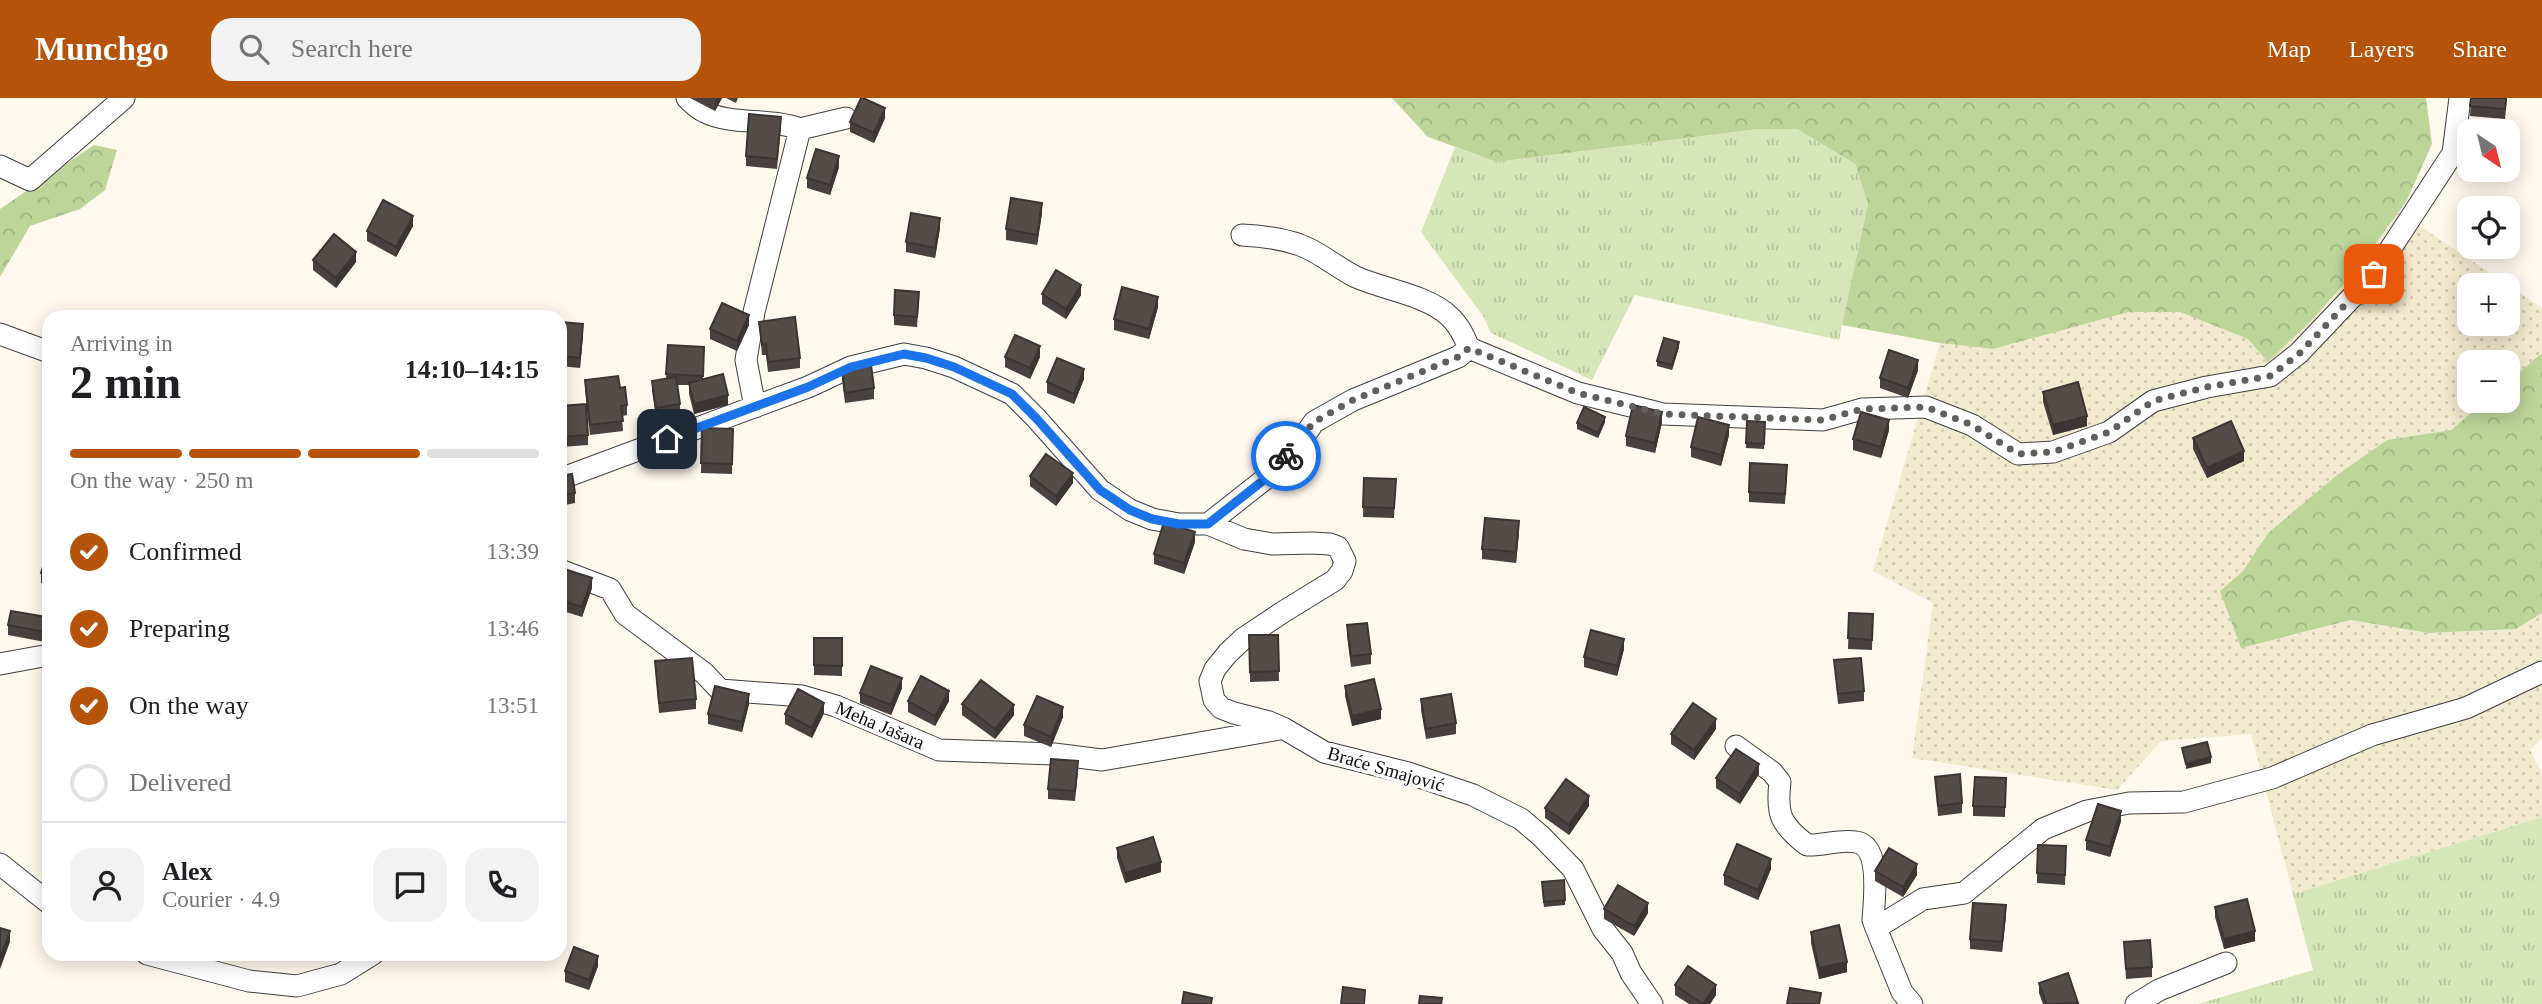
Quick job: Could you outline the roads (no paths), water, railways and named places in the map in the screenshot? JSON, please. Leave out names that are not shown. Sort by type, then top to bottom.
[{"type":"street","points":[[0,166],[30,180],[124,98]]},
{"type":"street","points":[[687,98],[706,113],[789,124],[800,129],[846,118]]},
{"type":"street","points":[[1242,235],[1274,237],[1304,246],[1354,276],[1393,292],[1429,302],[1449,316],[1464,334],[1469,348],[1578,393],[1663,414],[1823,420],[1862,409],[1926,407],[1972,425],[2018,454],[2053,452],[2109,432],[2153,401],[2207,387],[2270,376],[2299,354],[2374,274],[2453,153],[2460,98]]},
{"type":"street","points":[[755,407],[746,360],[754,312],[800,129]]},
{"type":"street","points":[[0,334],[42,349]]},
{"type":"street","points":[[567,476],[808,387],[851,367],[874,359],[904,354],[954,367],[1012,394],[1100,490],[1130,510],[1152,519],[1179,524],[1208,524],[1265,479],[1298,445],[1314,422],[1353,400],[1458,357],[1469,348]]},
{"type":"street","name":"Braće Smajović","points":[[1208,524],[1244,539],[1272,544],[1330,544],[1338,547],[1345,561],[1335,580],[1244,638],[1228,653],[1215,669],[1210,681],[1214,700],[1221,708],[1283,728],[1324,752],[1408,773],[1473,795],[1521,819],[1573,869],[1603,929],[1622,953],[1631,973],[1652,1004]]},
{"type":"street","name":"Meha Jašara","points":[[567,573],[610,589],[625,614],[704,673],[720,690],[802,696],[836,706],[939,750],[1054,754],[1102,760],[1283,728]]},
{"type":"street","points":[[0,663],[42,656]]},
{"type":"street","points":[[1876,928],[1923,899],[1965,893],[2043,829],[2087,811],[2129,803],[2184,802],[2272,778],[2372,736],[2466,708],[2542,672]]},
{"type":"street","points":[[1736,746],[1772,772],[1780,782],[1778,799],[1787,830],[1807,845],[1858,842],[1867,848],[1873,859],[1873,920],[1902,992],[1912,1004]]},
{"type":"street","points":[[0,864],[42,897]]},
{"type":"street","points":[[173,961],[249,981],[297,986],[341,974],[362,961]]},
{"type":"street","points":[[2136,1004],[2159,990],[2226,963]]}]
